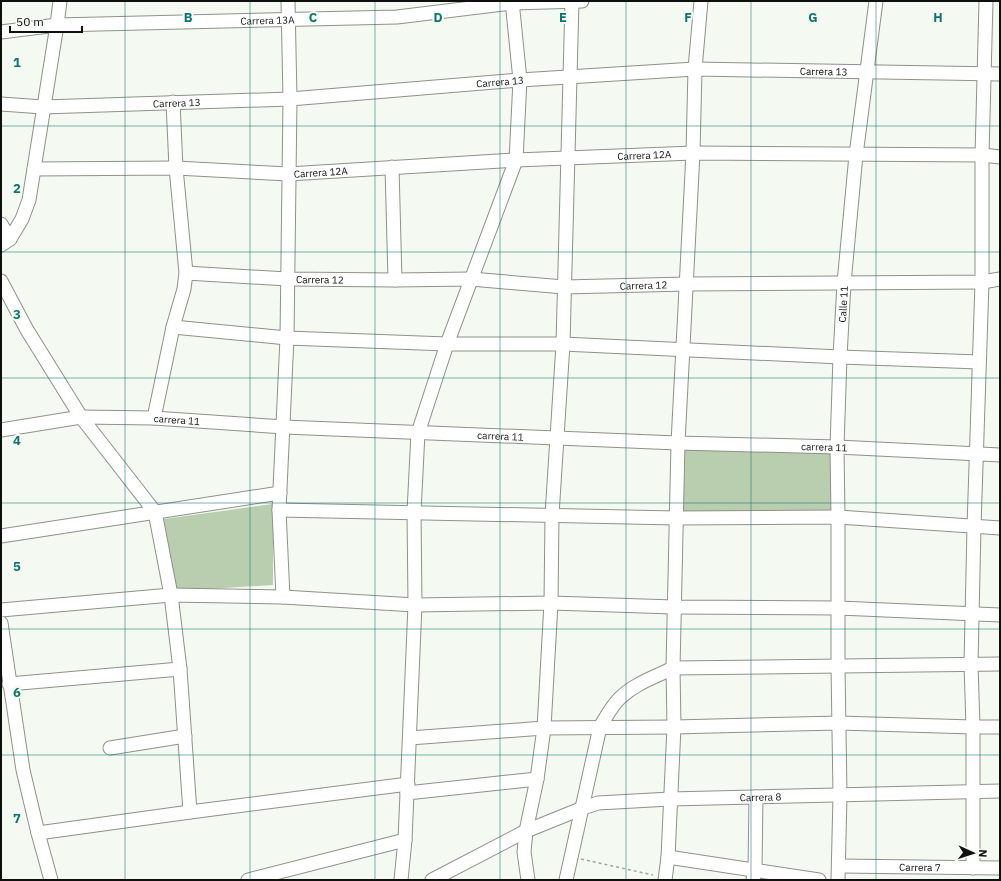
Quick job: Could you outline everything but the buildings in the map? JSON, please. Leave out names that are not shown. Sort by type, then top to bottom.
[{"type":"street","points":[[6,242],[22,219],[29,200],[60,1]]},
{"type":"street","points":[[283,597],[280,493],[284,427],[288,279],[290,99],[288,1]]},
{"type":"street","points":[[528,880],[524,852],[526,831],[537,779],[544,728],[551,603],[552,515],[563,344],[572,1]]},
{"type":"street","name":"Carrera 13A","points":[[1,32],[57,24],[397,17],[512,2],[582,1]]},
{"type":"street","points":[[665,879],[668,857],[674,728],[672,668],[678,443],[694,153],[695,70],[701,1]]},
{"type":"street","name":"Calle 11","points":[[838,880],[840,866],[840,795],[837,447],[840,357],[844,283],[856,155],[876,1]]},
{"type":"street","points":[[973,868],[973,727],[971,664],[982,282],[982,155],[986,1]]},
{"type":"street","points":[[402,880],[406,840],[415,605],[414,512],[418,433],[447,344],[516,160],[520,80],[512,2]]},
{"type":"street","name":"Carrera 13","points":[[1,104],[43,107],[290,99],[520,80],[695,70],[1000,74]]},
{"type":"street","points":[[154,418],[184,289],[186,273],[176,168],[173,102]]},
{"type":"street","name":"Carrera 12A","points":[[34,169],[176,168],[288,174],[516,160],[694,153],[982,155],[1000,157]]},
{"type":"street","points":[[392,167],[395,280]]},
{"type":"street","points":[[1,224],[6,242]]},
{"type":"street","name":"Carrera 12","points":[[186,273],[288,279],[471,279],[564,287],[687,284],[982,282],[1000,279]]},
{"type":"street","points":[[1,281],[27,330],[81,417],[155,512],[171,595],[180,669],[190,812]]},
{"type":"street","points":[[174,327],[287,338],[447,344],[563,344],[979,362]]},
{"type":"street","name":"carrera 11","points":[[1,430],[81,417],[154,418],[284,427],[418,433],[557,437],[678,443],[837,447],[1000,455]]},
{"type":"street","points":[[1,536],[280,493]]},
{"type":"street","points":[[280,510],[676,518],[838,517],[1000,528]]},
{"type":"street","points":[[1,610],[171,595],[283,597],[415,605],[551,603],[674,607],[838,608],[1000,615]]},
{"type":"street","points":[[1,623],[23,770],[38,834],[51,880]]},
{"type":"street","points":[[566,880],[600,727],[610,710],[620,698],[635,686],[672,668],[1000,664]]},
{"type":"street","points":[[9,684],[180,669]]},
{"type":"street","points":[[410,738],[544,728],[674,728],[839,723],[1000,727]]},
{"type":"street","points":[[110,748],[185,736]]},
{"type":"street","points":[[38,834],[190,812],[408,789],[537,779]]},
{"type":"street","name":"Carrera 8","points":[[432,880],[526,831],[598,803],[670,799],[1000,791]]},
{"type":"street","points":[[754,875],[756,797]]},
{"type":"street","points":[[248,880],[406,840]]},
{"type":"street","points":[[668,857],[754,875],[819,880]]},
{"type":"street","name":"Carrera 7","points":[[840,866],[1000,868]]},
{"type":"path","points":[[571,857],[665,879]]},
{"type":"green space","points":[[681,445],[834,450],[836,515],[679,515]]},
{"type":"green space","points":[[273,504],[273,585],[175,591],[164,519]]}]
